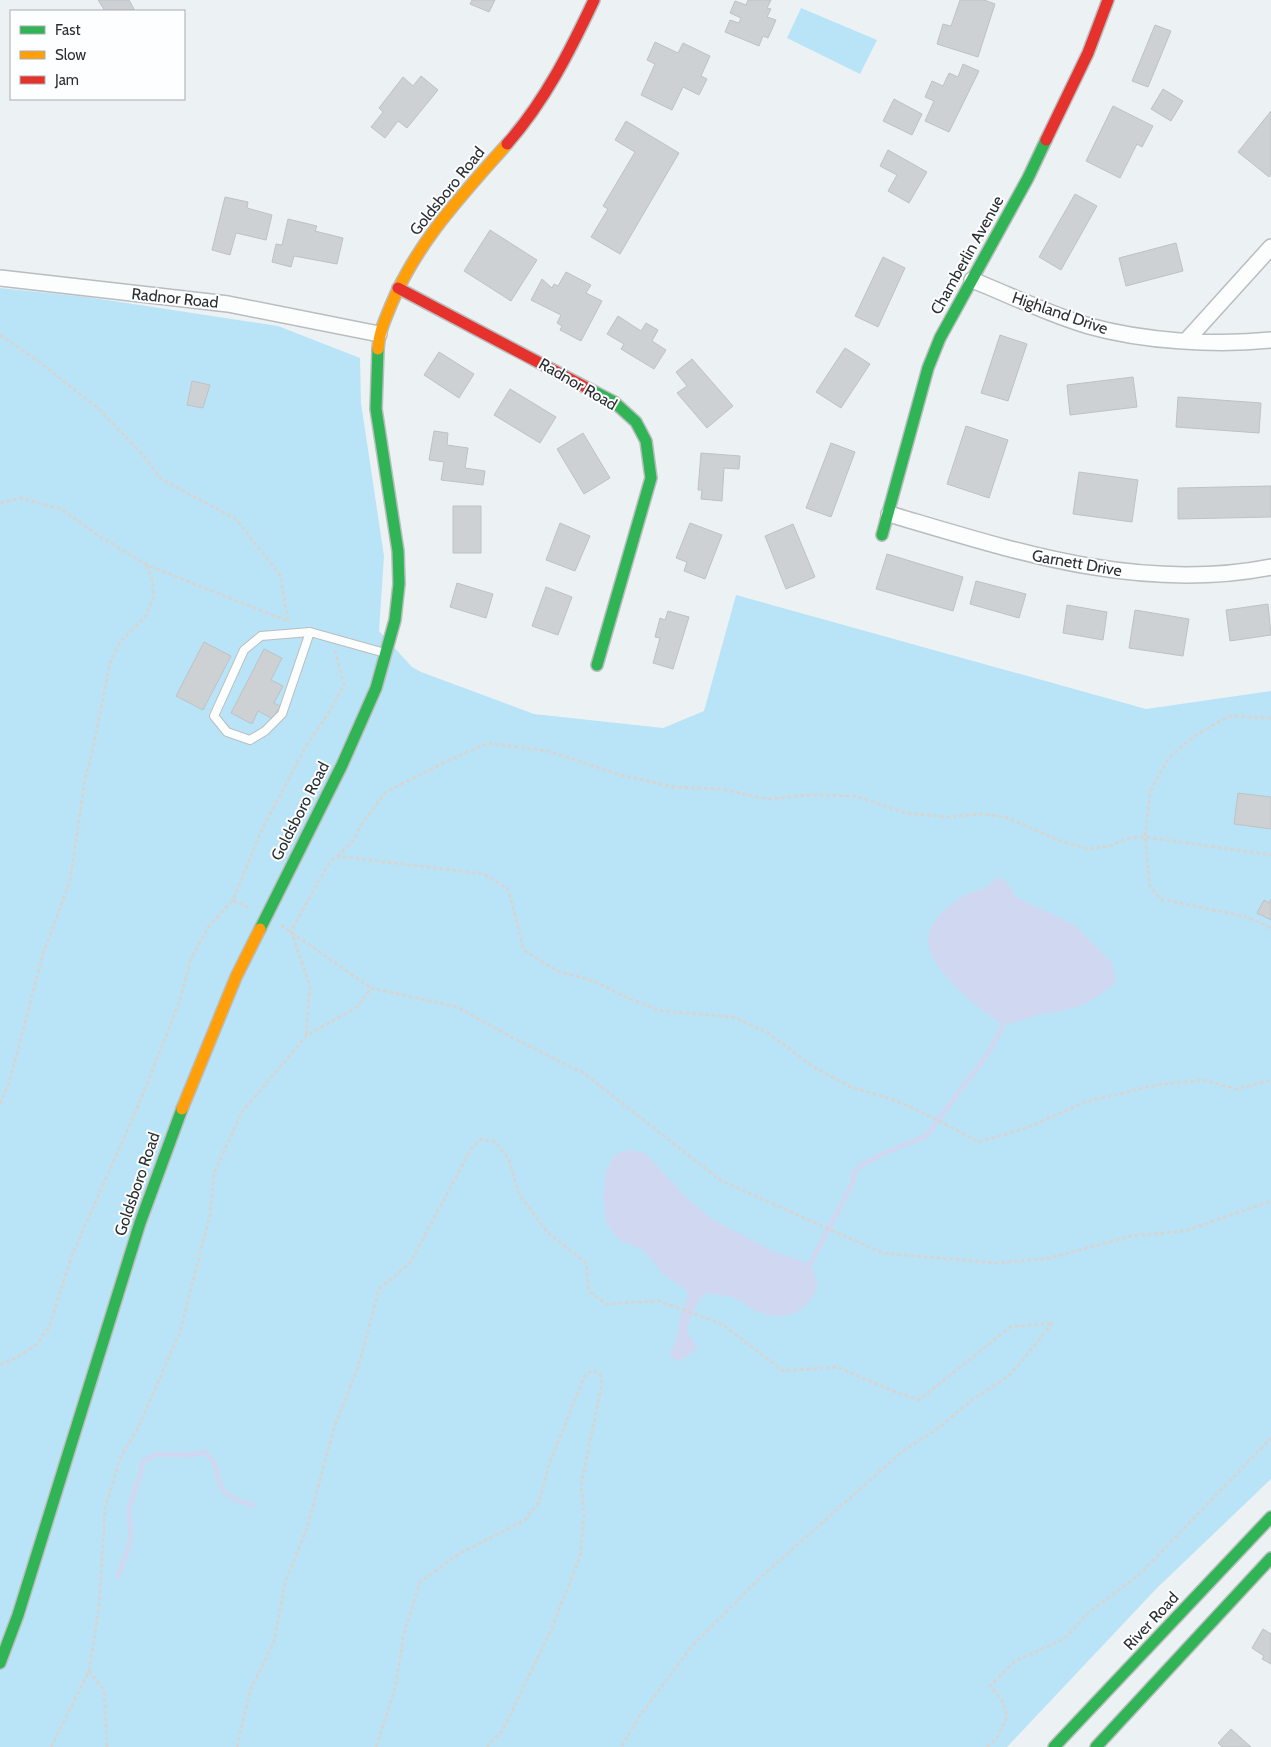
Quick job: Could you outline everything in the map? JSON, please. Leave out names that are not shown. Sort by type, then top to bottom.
[{"type":"main road","name":"Goldsboro Road","points":[[0,1663],[18,1615],[140,1224],[173,1130],[236,977],[342,765],[376,688],[387,654],[395,620],[399,584],[398,550],[376,409],[379,334],[398,288],[432,229],[519,130],[546,92],[570,52],[594,0]]},
{"type":"main road","name":"Chamberlin Avenue","points":[[882,536],[928,368],[940,338],[1028,178],[1088,53],[1108,0]]},
{"type":"main road","name":"Radnor Road","points":[[398,288],[614,402],[636,422],[646,441],[651,478],[597,666]]},
{"type":"main road","name":"River Road","points":[[1054,1747],[1271,1517]]},
{"type":"main road","points":[[1096,1747],[1271,1558]]},
{"type":"street","points":[[1186,341],[1271,247]]},
{"type":"street","name":"Radnor Road","points":[[0,278],[228,304],[379,334]]},
{"type":"street","name":"Highland Drive","points":[[972,280],[1088,326],[1147,338],[1186,341],[1271,340]]},
{"type":"street","name":"Garnett Drive","points":[[889,514],[1029,555],[1128,573],[1193,575],[1243,572],[1271,567]]},
{"type":"lane","points":[[310,632],[282,714],[265,731],[250,740],[227,732],[214,716],[244,650],[261,636],[310,632],[387,654]]},
{"type":"path","points":[[0,335],[42,364],[100,409],[143,455],[161,479],[236,519],[280,575],[288,621]]},
{"type":"path","points":[[0,504],[20,498],[60,509],[99,536],[147,565],[288,621],[310,632],[335,651],[344,685],[332,709],[305,748],[263,827],[233,900],[226,905],[209,926],[191,959],[175,1012],[139,1104],[72,1255],[48,1327],[37,1344],[18,1357],[0,1365]]},
{"type":"path","points":[[0,1104],[9,1083],[43,954],[70,881],[85,779],[110,663],[120,642],[145,617],[154,597],[152,579],[147,565]]},
{"type":"path","points":[[1271,718],[1228,716],[1193,737],[1168,759],[1150,792],[1146,838],[1150,886],[1161,899],[1247,917],[1271,928]]},
{"type":"path","points":[[306,1036],[310,986],[291,931],[328,863],[353,841],[361,825],[386,792],[488,743],[548,750],[621,775],[674,787],[721,789],[766,799],[809,795],[856,796],[905,813],[947,817],[983,814],[1006,817],[1061,841],[1088,849],[1109,846],[1129,838],[1146,838],[1271,855]]},
{"type":"path","points":[[337,856],[484,874],[508,889],[524,950],[557,971],[594,981],[623,996],[661,1011],[734,1017],[768,1033],[815,1068],[851,1087],[891,1099],[928,1115],[979,1142],[1026,1128],[1085,1102],[1156,1085],[1203,1080],[1237,1089],[1271,1080]]},
{"type":"path","points":[[291,931],[371,988],[457,1006],[513,1038],[585,1074],[656,1132],[720,1180],[794,1215],[882,1253],[996,1263],[1050,1258],[1131,1236],[1184,1231],[1271,1201]]},
{"type":"path","points":[[51,1747],[89,1671],[99,1607],[105,1508],[121,1456],[138,1428],[180,1332],[210,1215],[214,1173],[242,1112],[306,1036],[356,1007],[371,988]]},
{"type":"path","points":[[237,1747],[250,1691],[274,1642],[285,1583],[307,1528],[334,1428],[359,1364],[379,1289],[410,1263],[471,1149],[481,1139],[496,1142],[509,1160],[519,1194],[547,1232],[586,1263],[589,1291],[606,1304],[659,1301],[722,1324],[783,1371],[837,1367],[919,1400],[1010,1327],[1053,1323],[1010,1375],[972,1400],[941,1426],[903,1451],[760,1578],[692,1646],[639,1717],[621,1747]]},
{"type":"path","points":[[376,1747],[395,1689],[404,1633],[420,1582],[457,1555],[525,1520],[539,1502],[549,1465],[584,1377],[592,1370],[600,1374],[602,1382],[581,1486],[584,1515],[580,1557],[550,1632],[503,1730],[487,1747]]},
{"type":"path","points":[[988,1747],[996,1738],[1007,1717],[1003,1702],[990,1686],[1015,1661],[1064,1639],[1089,1612],[1139,1575],[1271,1438]]},
{"type":"path","points":[[89,1671],[104,1690],[107,1747]]},
{"type":"shaded area","points":[[801,8],[877,40],[860,74],[787,38]]},
{"type":"shaded area","points":[[0,288],[87,297],[278,326],[360,358],[361,403],[384,556],[379,631],[412,667],[421,672],[534,714],[663,728],[704,711],[736,595],[1146,709],[1271,691],[1271,1479],[1157,1588],[1007,1747],[0,1747]]},
{"type":"shaded area","points":[[997,877],[1006,881],[1016,897],[1075,925],[1112,963],[1116,981],[1099,996],[1083,1005],[1003,1025],[969,999],[935,962],[929,949],[929,932],[943,911],[968,893],[982,889],[992,883]]},
{"type":"shaded area","points":[[629,1150],[642,1152],[650,1158],[687,1198],[712,1219],[775,1252],[810,1264],[818,1284],[814,1295],[808,1303],[793,1314],[775,1316],[754,1310],[734,1298],[707,1293],[697,1304],[687,1331],[696,1344],[695,1351],[680,1361],[671,1358],[670,1353],[677,1339],[680,1317],[688,1295],[686,1290],[663,1274],[643,1250],[618,1239],[606,1222],[603,1199],[605,1174],[612,1158],[618,1153]]},
{"type":"building","points":[[98,0],[129,0],[134,10],[104,10]]},
{"type":"building","points":[[472,0],[495,0],[489,12],[470,4]]},
{"type":"building","points":[[748,0],[771,0],[767,8],[771,9],[767,17],[776,20],[768,38],[763,36],[759,46],[725,32],[730,20],[739,23],[741,18],[730,13],[735,1],[746,5]]},
{"type":"building","points":[[960,0],[984,0],[995,4],[978,57],[937,44],[943,24],[951,26]]},
{"type":"building","points":[[1155,25],[1171,31],[1148,87],[1132,81]]},
{"type":"building","points":[[655,42],[678,53],[683,43],[710,56],[701,76],[707,79],[699,95],[683,87],[672,110],[641,95],[655,64],[647,60]]},
{"type":"building","points":[[963,64],[979,71],[949,132],[925,121],[934,101],[925,97],[932,81],[943,86],[949,73],[958,77]]},
{"type":"building","points":[[421,76],[438,90],[407,128],[398,121],[385,138],[371,127],[383,112],[379,108],[403,77],[413,86]]},
{"type":"building","points":[[1163,89],[1183,101],[1171,121],[1151,109]]},
{"type":"building","points":[[894,99],[922,114],[912,135],[883,121]]},
{"type":"building","points":[[1113,106],[1153,126],[1142,147],[1137,144],[1120,178],[1086,161]]},
{"type":"building","points":[[1271,111],[1271,174],[1269,177],[1238,152]]},
{"type":"building","points":[[626,121],[679,153],[620,254],[591,237],[608,209],[603,206],[635,152],[615,140]]},
{"type":"building","points":[[888,150],[927,172],[909,203],[888,191],[897,175],[880,166]]},
{"type":"building","points":[[1075,194],[1097,206],[1061,270],[1039,257]]},
{"type":"building","points":[[225,197],[248,202],[247,208],[272,215],[266,240],[236,233],[230,255],[212,250]]},
{"type":"building","points":[[288,219],[317,226],[315,231],[343,238],[337,264],[294,256],[291,267],[272,262],[276,244],[282,245]]},
{"type":"building","points":[[490,230],[537,260],[511,301],[464,271]]},
{"type":"building","points":[[1176,243],[1183,271],[1126,286],[1119,258]]},
{"type":"building","points":[[883,257],[905,268],[878,327],[855,316]]},
{"type":"building","points":[[566,272],[591,285],[586,293],[602,301],[581,341],[560,330],[562,326],[557,323],[561,315],[531,300],[542,279],[552,288],[554,284],[558,286]]},
{"type":"building","points":[[618,316],[641,331],[646,323],[658,330],[652,341],[666,350],[654,369],[621,349],[624,344],[607,334]]},
{"type":"building","points":[[1000,335],[1027,344],[1008,401],[981,393]]},
{"type":"building","points":[[845,348],[870,364],[841,408],[816,392]]},
{"type":"building","points":[[439,352],[474,374],[459,398],[424,375]]},
{"type":"building","points":[[692,359],[733,406],[707,428],[677,393],[687,386],[676,372]]},
{"type":"building","points":[[1133,377],[1137,407],[1070,415],[1067,385]]},
{"type":"building","points":[[192,381],[210,385],[203,408],[187,405]]},
{"type":"building","points":[[510,389],[556,417],[540,443],[494,415]]},
{"type":"building","points":[[1178,397],[1261,403],[1259,433],[1176,427]]},
{"type":"building","points":[[966,426],[1008,440],[989,498],[947,484]]},
{"type":"building","points":[[434,431],[448,433],[447,445],[468,448],[465,468],[485,471],[483,485],[441,480],[444,462],[429,460]]},
{"type":"building","points":[[583,433],[610,478],[584,494],[557,449]]},
{"type":"building","points":[[831,443],[855,452],[831,517],[806,508]]},
{"type":"building","points":[[701,453],[740,456],[739,469],[724,468],[722,501],[701,499],[702,490],[698,490]]},
{"type":"building","points":[[1079,472],[1138,480],[1132,522],[1073,514]]},
{"type":"building","points":[[1271,486],[1271,517],[1178,519],[1178,488]]},
{"type":"building","points":[[453,506],[481,506],[481,553],[453,553]]},
{"type":"building","points":[[560,523],[590,536],[575,571],[546,560]]},
{"type":"building","points":[[690,523],[722,535],[705,579],[684,571],[687,562],[676,558]]},
{"type":"building","points":[[793,524],[815,577],[786,589],[765,536]]},
{"type":"building","points":[[887,554],[963,577],[953,611],[876,589]]},
{"type":"building","points":[[976,581],[1026,594],[1019,618],[970,604]]},
{"type":"building","points":[[457,583],[493,594],[486,618],[450,607]]},
{"type":"building","points":[[546,587],[572,597],[558,635],[532,626]]},
{"type":"building","points":[[1268,604],[1271,635],[1230,641],[1226,610]]},
{"type":"building","points":[[1067,605],[1107,612],[1103,640],[1063,633]]},
{"type":"building","points":[[1135,610],[1189,619],[1183,656],[1129,648]]},
{"type":"building","points":[[668,611],[689,617],[673,669],[653,663],[660,638],[655,637],[660,618],[665,620]]},
{"type":"building","points":[[204,642],[231,656],[203,710],[176,696]]},
{"type":"building","points":[[264,649],[282,658],[271,680],[283,686],[274,703],[280,706],[273,719],[258,711],[252,724],[231,713]]},
{"type":"building","points":[[1238,793],[1271,797],[1271,829],[1234,824]]},
{"type":"building","points":[[1271,899],[1271,920],[1257,913],[1264,900],[1269,903]]},
{"type":"building","points":[[1263,1629],[1271,1634],[1271,1664],[1262,1659],[1264,1656],[1252,1648]]},
{"type":"building","points":[[1231,1729],[1251,1747],[1222,1747],[1218,1743]]},
{"type":"waterway","points":[[810,1264],[853,1182],[853,1174],[861,1165],[926,1136],[989,1052],[1003,1025]]},
{"type":"waterway","points":[[118,1576],[131,1540],[129,1507],[140,1476],[142,1462],[156,1454],[187,1455],[205,1452],[215,1464],[222,1489],[229,1496],[253,1505]]},
{"type":"traffic: fast","points":[[882,535],[928,368],[940,338],[1028,178],[1046,140]]},
{"type":"traffic: fast","points":[[260,929],[342,765],[376,688],[395,620],[399,584],[398,551],[376,409],[378,349]]},
{"type":"traffic: fast","points":[[589,389],[614,402],[636,422],[646,441],[651,478],[597,665]]},
{"type":"traffic: fast","points":[[0,1663],[18,1615],[140,1223],[182,1109]]},
{"type":"traffic: fast","points":[[1054,1747],[1271,1517]]},
{"type":"traffic: fast","points":[[1096,1747],[1271,1558]]},
{"type":"traffic: slow","points":[[378,349],[381,332],[387,316],[414,260],[442,220],[507,144]]},
{"type":"traffic: slow","points":[[182,1109],[236,977],[260,929]]},
{"type":"traffic: jam","points":[[507,144],[521,128],[556,75],[594,0]]},
{"type":"traffic: jam","points":[[1046,140],[1088,53],[1108,0]]},
{"type":"traffic: jam","points":[[398,288],[589,389]]}]
